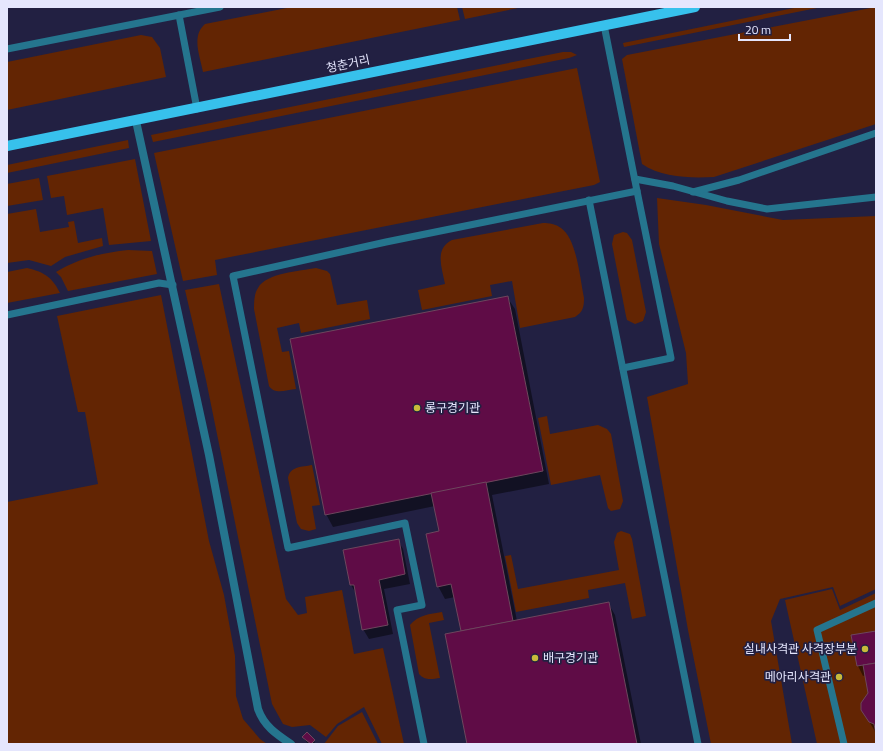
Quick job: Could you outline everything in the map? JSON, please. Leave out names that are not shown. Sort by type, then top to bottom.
[{"type":"main road","name":"청춘거리","points":[[7,146],[197,109],[695,7]]},
{"type":"street","points":[[136,121],[173,285],[258,709],[261,718],[269,728],[291,744]]},
{"type":"lane","points":[[7,49],[220,7]]},
{"type":"lane","points":[[179,15],[197,109]]},
{"type":"lane","points":[[604,25],[671,358],[623,368]]},
{"type":"lane","points":[[693,192],[739,180],[876,133]]},
{"type":"lane","points":[[635,179],[767,209],[876,197]]},
{"type":"lane","points":[[424,744],[397,610],[422,605],[405,523],[288,548],[233,276],[386,242],[637,190]]},
{"type":"lane","points":[[589,200],[698,744]]},
{"type":"lane","points":[[7,315],[159,284],[173,285]]},
{"type":"lane","points":[[844,744],[818,630],[876,603]]},
{"type":"shaded area","points":[[292,7],[457,7],[460,20],[203,72],[197,40],[198,34],[205,24]]},
{"type":"shaded area","points":[[462,7],[523,7],[465,19]]},
{"type":"shaded area","points":[[799,7],[822,7],[624,47],[623,43]]},
{"type":"shaded area","points":[[876,7],[876,124],[714,177],[686,177],[668,175],[650,169],[642,164],[622,59],[627,55]]},
{"type":"shaded area","points":[[141,35],[152,37],[160,48],[166,77],[7,110],[7,62]]},
{"type":"shaded area","points":[[563,52],[571,52],[577,55],[569,58],[153,142],[151,135]]},
{"type":"shaded area","points":[[577,68],[600,182],[594,185],[215,260],[217,275],[183,281],[154,153]]},
{"type":"shaded area","points":[[128,140],[129,148],[7,173],[7,165]]},
{"type":"shaded area","points":[[135,159],[151,241],[109,245],[103,208],[67,215],[64,196],[51,198],[47,176]]},
{"type":"shaded area","points":[[39,178],[43,200],[7,206],[7,184]]},
{"type":"shaded area","points":[[657,198],[706,205],[783,220],[876,216],[876,589],[840,606],[833,587],[780,599],[771,621],[792,744],[711,744],[688,630],[647,397],[688,384],[686,353],[659,244]]},
{"type":"shaded area","points":[[36,209],[40,232],[69,227],[68,222],[74,221],[78,243],[102,238],[103,246],[65,257],[51,266],[29,260],[7,263],[7,214]]},
{"type":"shaded area","points":[[543,223],[552,224],[561,228],[571,241],[577,260],[584,298],[584,304],[578,315],[575,317],[520,328],[512,281],[490,285],[492,296],[422,310],[418,290],[445,284],[441,265],[441,254],[446,244],[452,240]]},
{"type":"shaded area","points":[[623,232],[627,233],[632,240],[646,312],[643,321],[635,324],[627,320],[612,244],[614,235]]},
{"type":"shaded area","points":[[128,250],[152,251],[157,274],[68,291],[61,277],[56,272],[73,263],[91,257]]},
{"type":"shaded area","points":[[27,268],[43,273],[51,279],[60,293],[7,303],[7,272]]},
{"type":"shaded area","points":[[316,268],[327,271],[330,274],[337,305],[367,300],[370,319],[301,333],[299,323],[277,328],[282,352],[289,351],[296,389],[278,391],[271,389],[269,386],[254,309],[256,293],[262,283],[268,279],[284,274]]},
{"type":"shaded area","points":[[219,284],[286,599],[298,615],[307,613],[305,597],[342,590],[354,654],[383,648],[404,744],[382,744],[364,707],[337,724],[326,737],[310,725],[292,727],[283,724],[272,704],[206,380],[185,290]]},
{"type":"shaded area","points":[[161,295],[209,541],[224,595],[235,656],[236,696],[243,719],[260,739],[267,744],[7,744],[7,502],[98,484],[85,412],[78,412],[57,316]]},
{"type":"shaded area","points":[[547,416],[550,434],[598,425],[607,429],[611,434],[623,501],[620,509],[611,511],[608,508],[600,475],[551,485],[538,418]]},
{"type":"shaded area","points":[[312,465],[320,505],[312,506],[316,529],[309,531],[301,529],[297,523],[288,478],[291,471],[294,469]]},
{"type":"shaded area","points":[[621,531],[630,534],[632,539],[646,616],[632,619],[625,583],[588,590],[589,598],[516,612],[505,556],[511,555],[518,589],[619,570],[614,542],[617,533]]},
{"type":"shaded area","name":"메아리사격관","points":[[832,589],[840,610],[876,593],[876,744],[817,744],[785,600]]},
{"type":"shaded area","points":[[442,612],[444,620],[429,623],[440,678],[426,679],[419,674],[410,625],[420,617]]},
{"type":"shaded area","points":[[362,712],[378,744],[324,744],[338,726]]},
{"type":"building","name":"롱구경기관","points":[[508,296],[543,471],[325,515],[290,339]]},
{"type":"building","points":[[486,482],[513,621],[461,631],[451,584],[437,587],[426,534],[439,531],[431,493]]},
{"type":"building","points":[[399,539],[405,574],[379,580],[388,625],[362,630],[354,585],[350,585],[343,550]]},
{"type":"building","name":"배구경기관","points":[[609,602],[637,744],[467,744],[445,634]]},
{"type":"building","name":"실내사격관 사격장부분","points":[[876,631],[876,663],[857,666],[851,635]]},
{"type":"building","points":[[876,663],[876,734],[874,724],[869,722],[861,710],[861,703],[868,693],[863,665]]},
{"type":"building","points":[[307,732],[315,740],[311,744],[302,737]]},
{"type":"place","name":"롱구경기관","points":[[417,408]]},
{"type":"place","name":"실내사격관 사격장부분","points":[[865,649]]},
{"type":"place","name":"배구경기관","points":[[535,658]]},
{"type":"place","name":"메아리사격관","points":[[839,677]]}]
